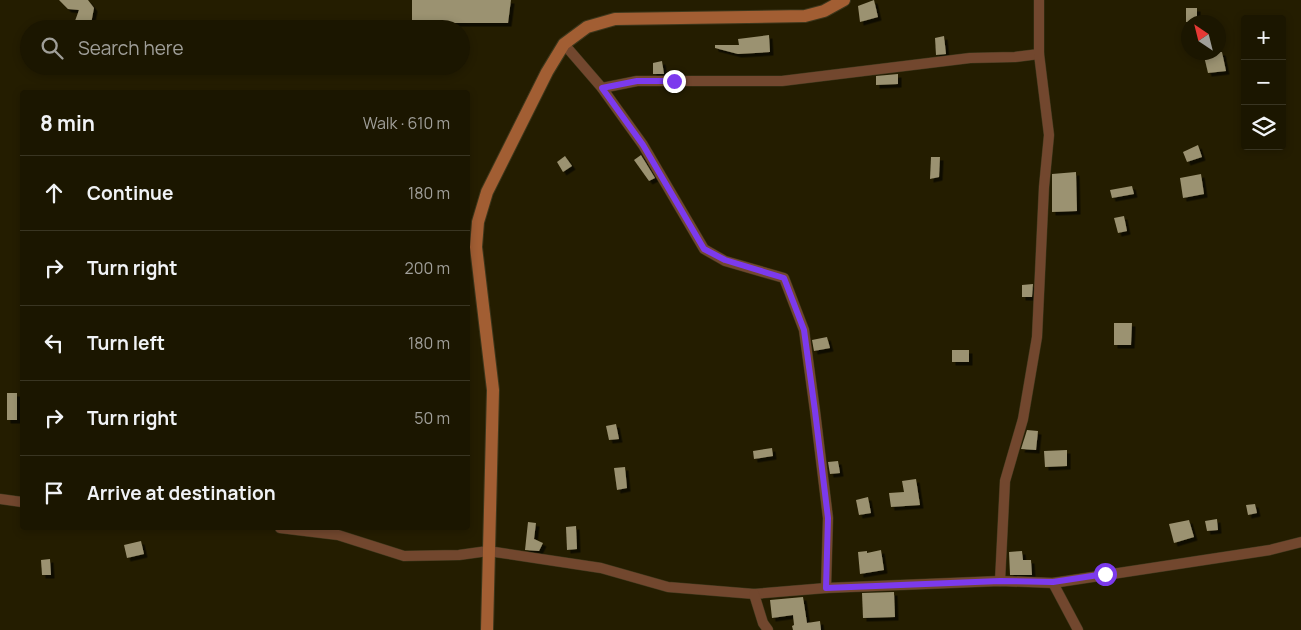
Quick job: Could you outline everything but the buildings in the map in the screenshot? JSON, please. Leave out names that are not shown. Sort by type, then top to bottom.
[{"type":"main road","points":[[487,630],[493,390],[476,247],[478,222],[487,192],[548,72],[564,44],[587,27],[615,19],[805,16],[824,11],[844,0]]},
{"type":"street","points":[[1000,581],[1005,481],[1023,419],[1037,337],[1044,187],[1049,135],[1039,54],[1039,0]]},
{"type":"street","points":[[564,44],[602,88],[643,145],[704,249],[725,260],[784,278],[804,330],[815,411],[828,518],[826,588]]},
{"type":"street","points":[[602,88],[637,81],[782,81],[970,58],[1015,57],[1039,54]]},
{"type":"street","points":[[0,499],[20,502]]},
{"type":"street","points":[[297,530],[338,535],[404,556],[459,555],[488,551],[601,568],[668,587],[754,594],[826,588],[1000,581],[1053,582],[1270,550],[1301,542]]},
{"type":"street","points":[[1053,582],[1078,630]]},
{"type":"street","points":[[754,594],[763,623],[768,630]]},
{"type":"route","points":[[674,81],[637,81],[602,88],[643,145],[704,249],[725,260],[784,278],[804,330],[815,411],[828,518],[826,588],[1000,581],[1053,582],[1105,574]]}]
